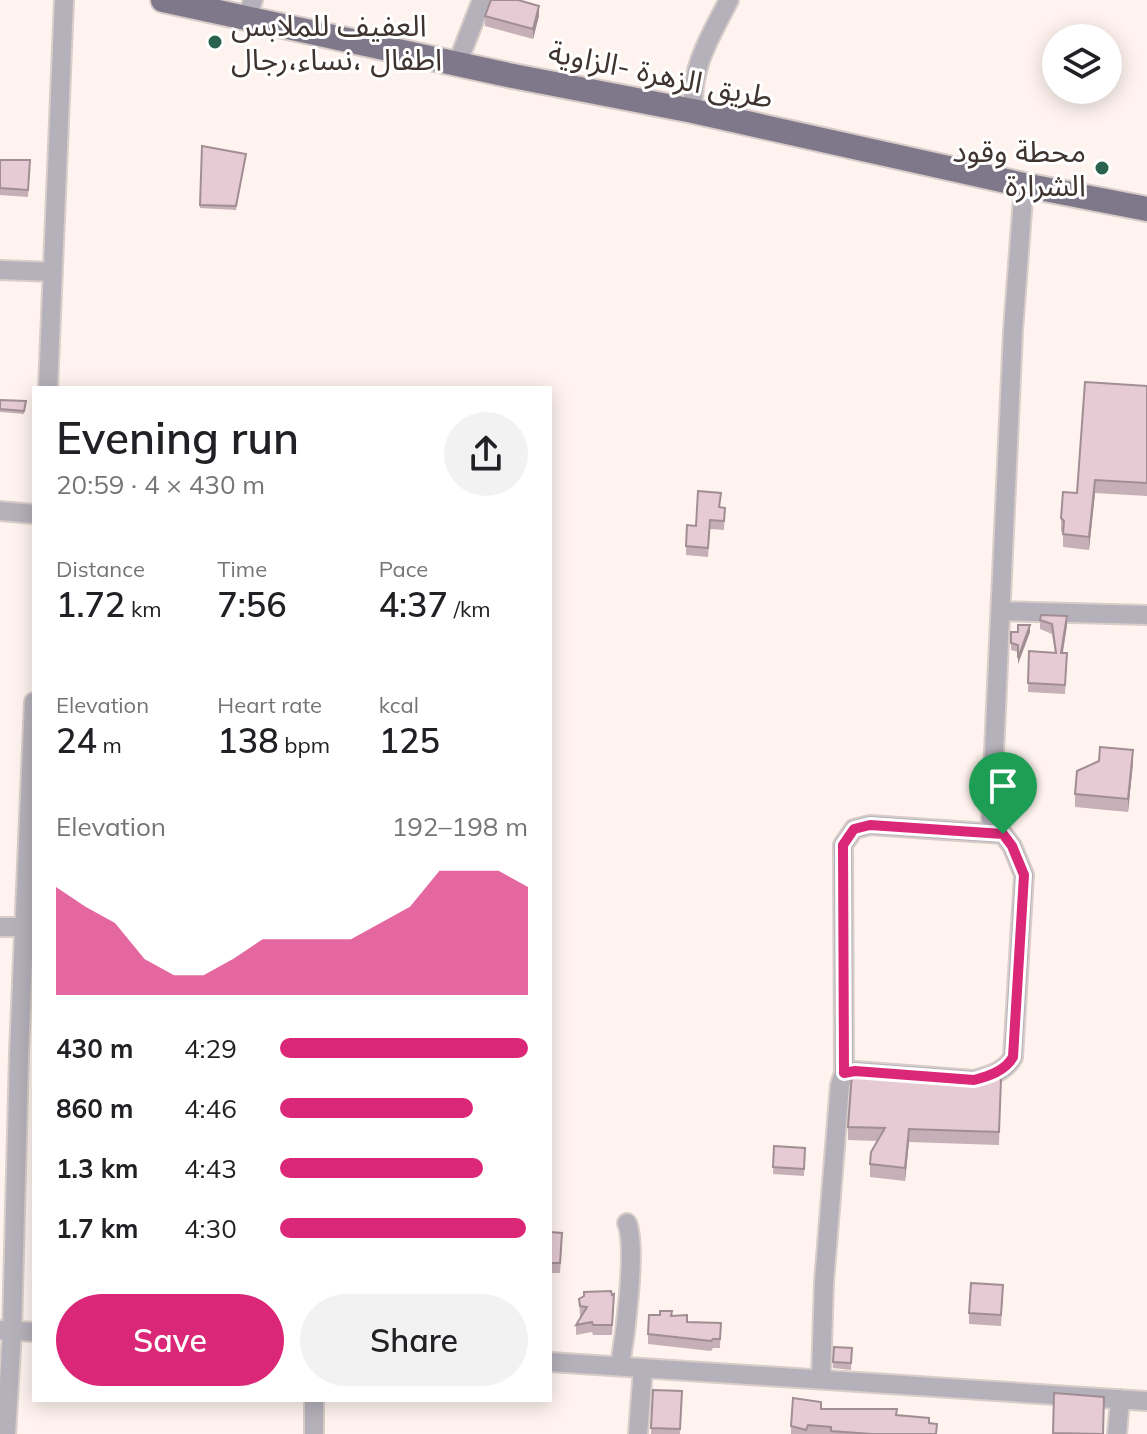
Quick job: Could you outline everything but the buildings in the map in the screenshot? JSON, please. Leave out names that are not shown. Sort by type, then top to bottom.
[{"type":"main road","name":"طريق الزهرة -الزاوية","points":[[163,0],[250,9],[458,62],[1147,209]]},
{"type":"street","points":[[48,386],[64,0]]},
{"type":"street","points":[[458,62],[482,0]]},
{"type":"street","points":[[693,111],[694,74],[729,0]]},
{"type":"street","points":[[844,1073],[855,1071],[974,1080],[1008,1065],[1013,1057],[1024,875],[1016,853],[991,819],[1013,331],[1024,185]]},
{"type":"street","points":[[0,270],[53,272]]},
{"type":"street","points":[[0,511],[32,514]]},
{"type":"street","points":[[1001,611],[1147,615]]},
{"type":"street","points":[[6,1434],[6,1330],[27,1053],[24,927],[32,747]]},
{"type":"street","points":[[821,1379],[824,1282],[840,1085],[844,1073],[843,845],[854,829],[870,825],[1003,834]]},
{"type":"street","points":[[0,927],[24,927]]},
{"type":"street","points":[[620,1366],[630,1261],[631,1232],[627,1223]]},
{"type":"street","points":[[6,1330],[32,1332]]},
{"type":"street","points":[[552,1362],[1147,1401]]},
{"type":"street","points":[[638,1434],[643,1369]]},
{"type":"street","points":[[1117,1434],[1120,1399]]},
{"type":"street","points":[[314,1402],[314,1434]]},
{"type":"place","name":"العفيف للملابس اطفال ،نساء،رجال","points":[[215,42]]},
{"type":"place","name":"محطة وقود الشرارة","points":[[1102,168]]},
{"type":"route","points":[[870,825],[1003,834],[1012,846],[1024,875],[1013,1057],[1008,1065],[974,1080],[855,1071],[844,1073],[843,845],[854,829],[870,825]]}]
